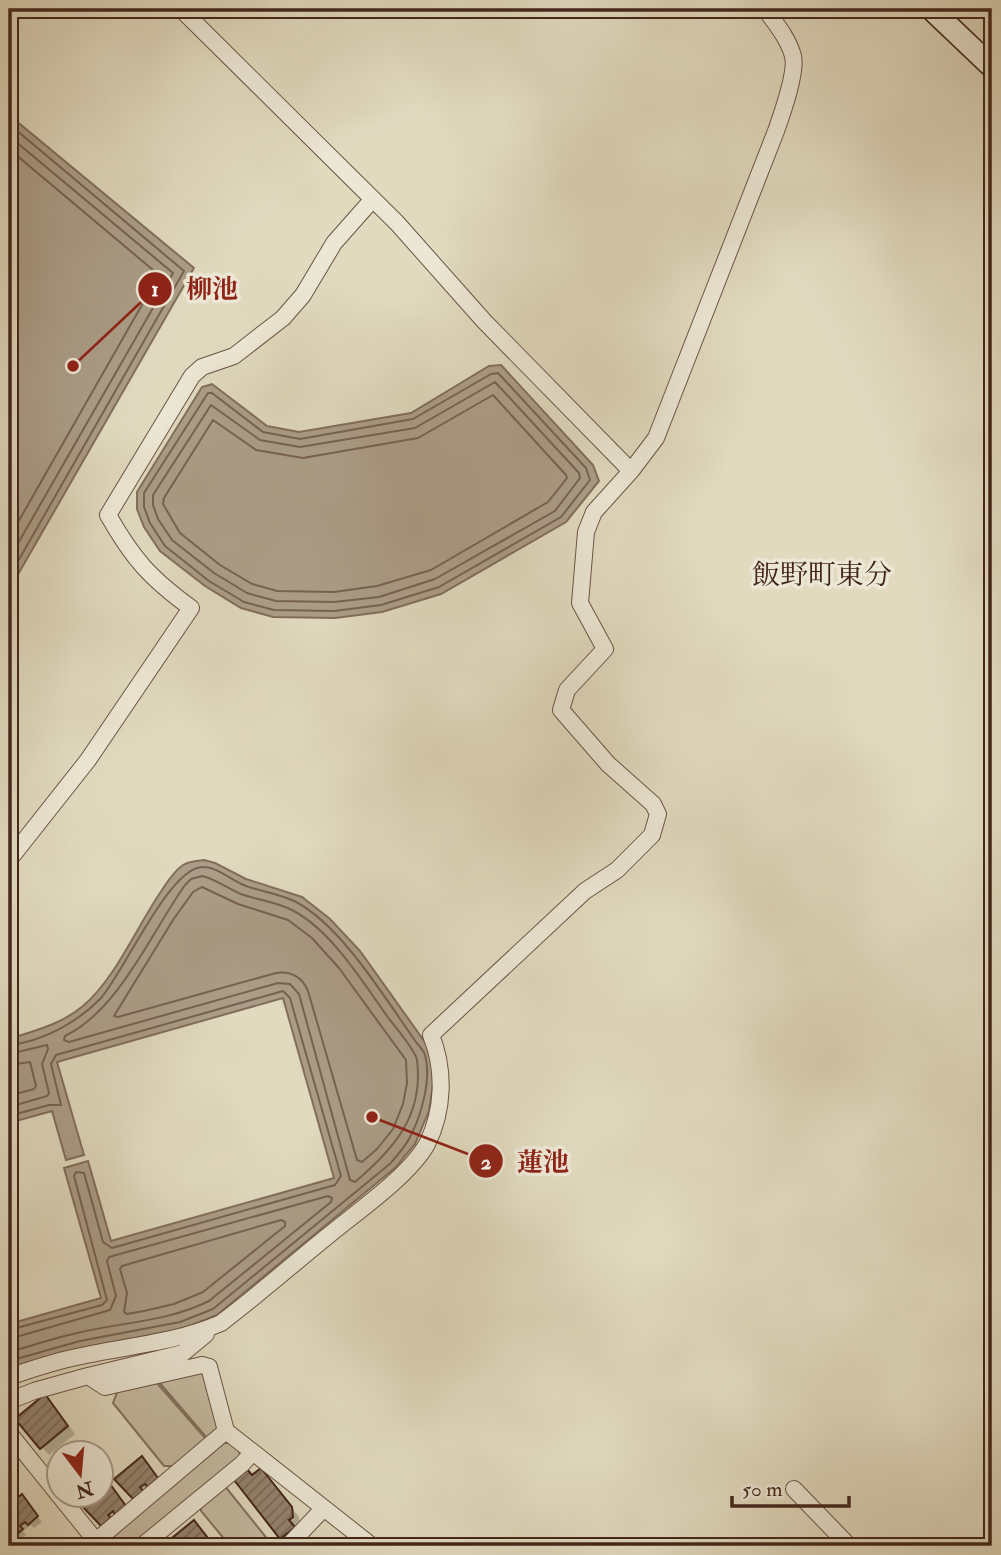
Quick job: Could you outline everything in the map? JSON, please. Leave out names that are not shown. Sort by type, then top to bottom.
[{"type":"main road","points":[[931,9],[992,67]]},
{"type":"street","points":[[180,9],[397,223],[484,321],[631,471]]},
{"type":"street","points":[[9,1401],[88,1376],[183,1353],[411,1165],[425,1147],[434,1129],[440,1101],[440,1065],[431,1035],[577,899],[617,870],[652,835],[658,814],[653,804],[608,764],[561,710],[567,690],[605,649],[580,603],[580,575],[586,532],[594,512],[656,438],[788,96],[794,59],[784,36],[765,9]]},
{"type":"street","points":[[9,860],[88,760],[191,608],[160,585],[139,563],[108,515],[191,376],[202,367],[234,356],[283,318],[303,295],[334,243],[372,200]]},
{"type":"street","points":[[9,1377],[72,1358],[174,1339],[221,1323]]},
{"type":"street","points":[[88,1376],[105,1387],[202,1365],[209,1367],[226,1431],[372,1546]]},
{"type":"street","points":[[9,1433],[95,1545],[226,1431]]},
{"type":"street","points":[[142,1546],[252,1453]]},
{"type":"street","points":[[794,1489],[849,1546]]},
{"type":"street","points":[[288,1546],[324,1508]]},
{"type":"shaded area","points":[[203,1372],[220,1426],[207,1438],[158,1381]]},
{"type":"shaded area","points":[[156,1382],[206,1439],[174,1466],[164,1466],[113,1403],[118,1390]]},
{"type":"shaded area","points":[[224,1443],[237,1447],[240,1453],[238,1460],[132,1546],[115,1546],[115,1534]]},
{"type":"shaded area","points":[[224,1485],[273,1546],[230,1546],[201,1511],[201,1503]]},
{"type":"water","points":[[9,115],[194,268],[9,590]]},
{"type":"water","points":[[501,365],[593,465],[599,481],[566,522],[441,594],[382,612],[335,618],[273,617],[241,608],[205,586],[160,551],[144,527],[137,509],[137,492],[202,387],[212,384],[267,426],[299,432],[411,413],[489,366]]},
{"type":"water","points":[[204,860],[246,879],[302,897],[330,919],[360,951],[432,1052],[433,1084],[429,1111],[415,1144],[396,1167],[217,1315],[182,1329],[82,1348],[9,1368],[9,1324],[101,1298],[64,1168],[88,1161],[111,1241],[334,1178],[283,998],[57,1062],[84,1155],[66,1160],[52,1111],[9,1123],[9,1039],[57,1022],[83,1006],[106,981],[174,873],[186,864]]},
{"type":"building","points":[[45,1394],[68,1426],[51,1440],[46,1440],[46,1444],[40,1449],[15,1419]]},
{"type":"building","points":[[142,1456],[158,1478],[148,1487],[145,1484],[140,1487],[143,1491],[133,1499],[116,1481],[116,1477]]},
{"type":"building","points":[[261,1468],[292,1507],[293,1517],[289,1520],[295,1527],[280,1539],[234,1480],[247,1469],[252,1475]]},
{"type":"building","points":[[116,1492],[126,1506],[115,1515],[113,1511],[108,1515],[111,1518],[101,1526],[86,1510],[116,1510]]},
{"type":"building","points":[[22,1494],[38,1516],[28,1525],[25,1522],[20,1526],[23,1529],[14,1537],[9,1534],[9,1505]]},
{"type":"building","points":[[194,1520],[211,1542],[205,1546],[170,1546],[167,1542]]},
{"type":"building","points":[[38,1539],[45,1546],[31,1546]]},
{"type":"place","name":"柳池","points":[[73,366]]},
{"type":"place","name":"蓮池","points":[[372,1117]]},
{"type":"district","name":"飯野町東分","points":[[822,575]]}]
